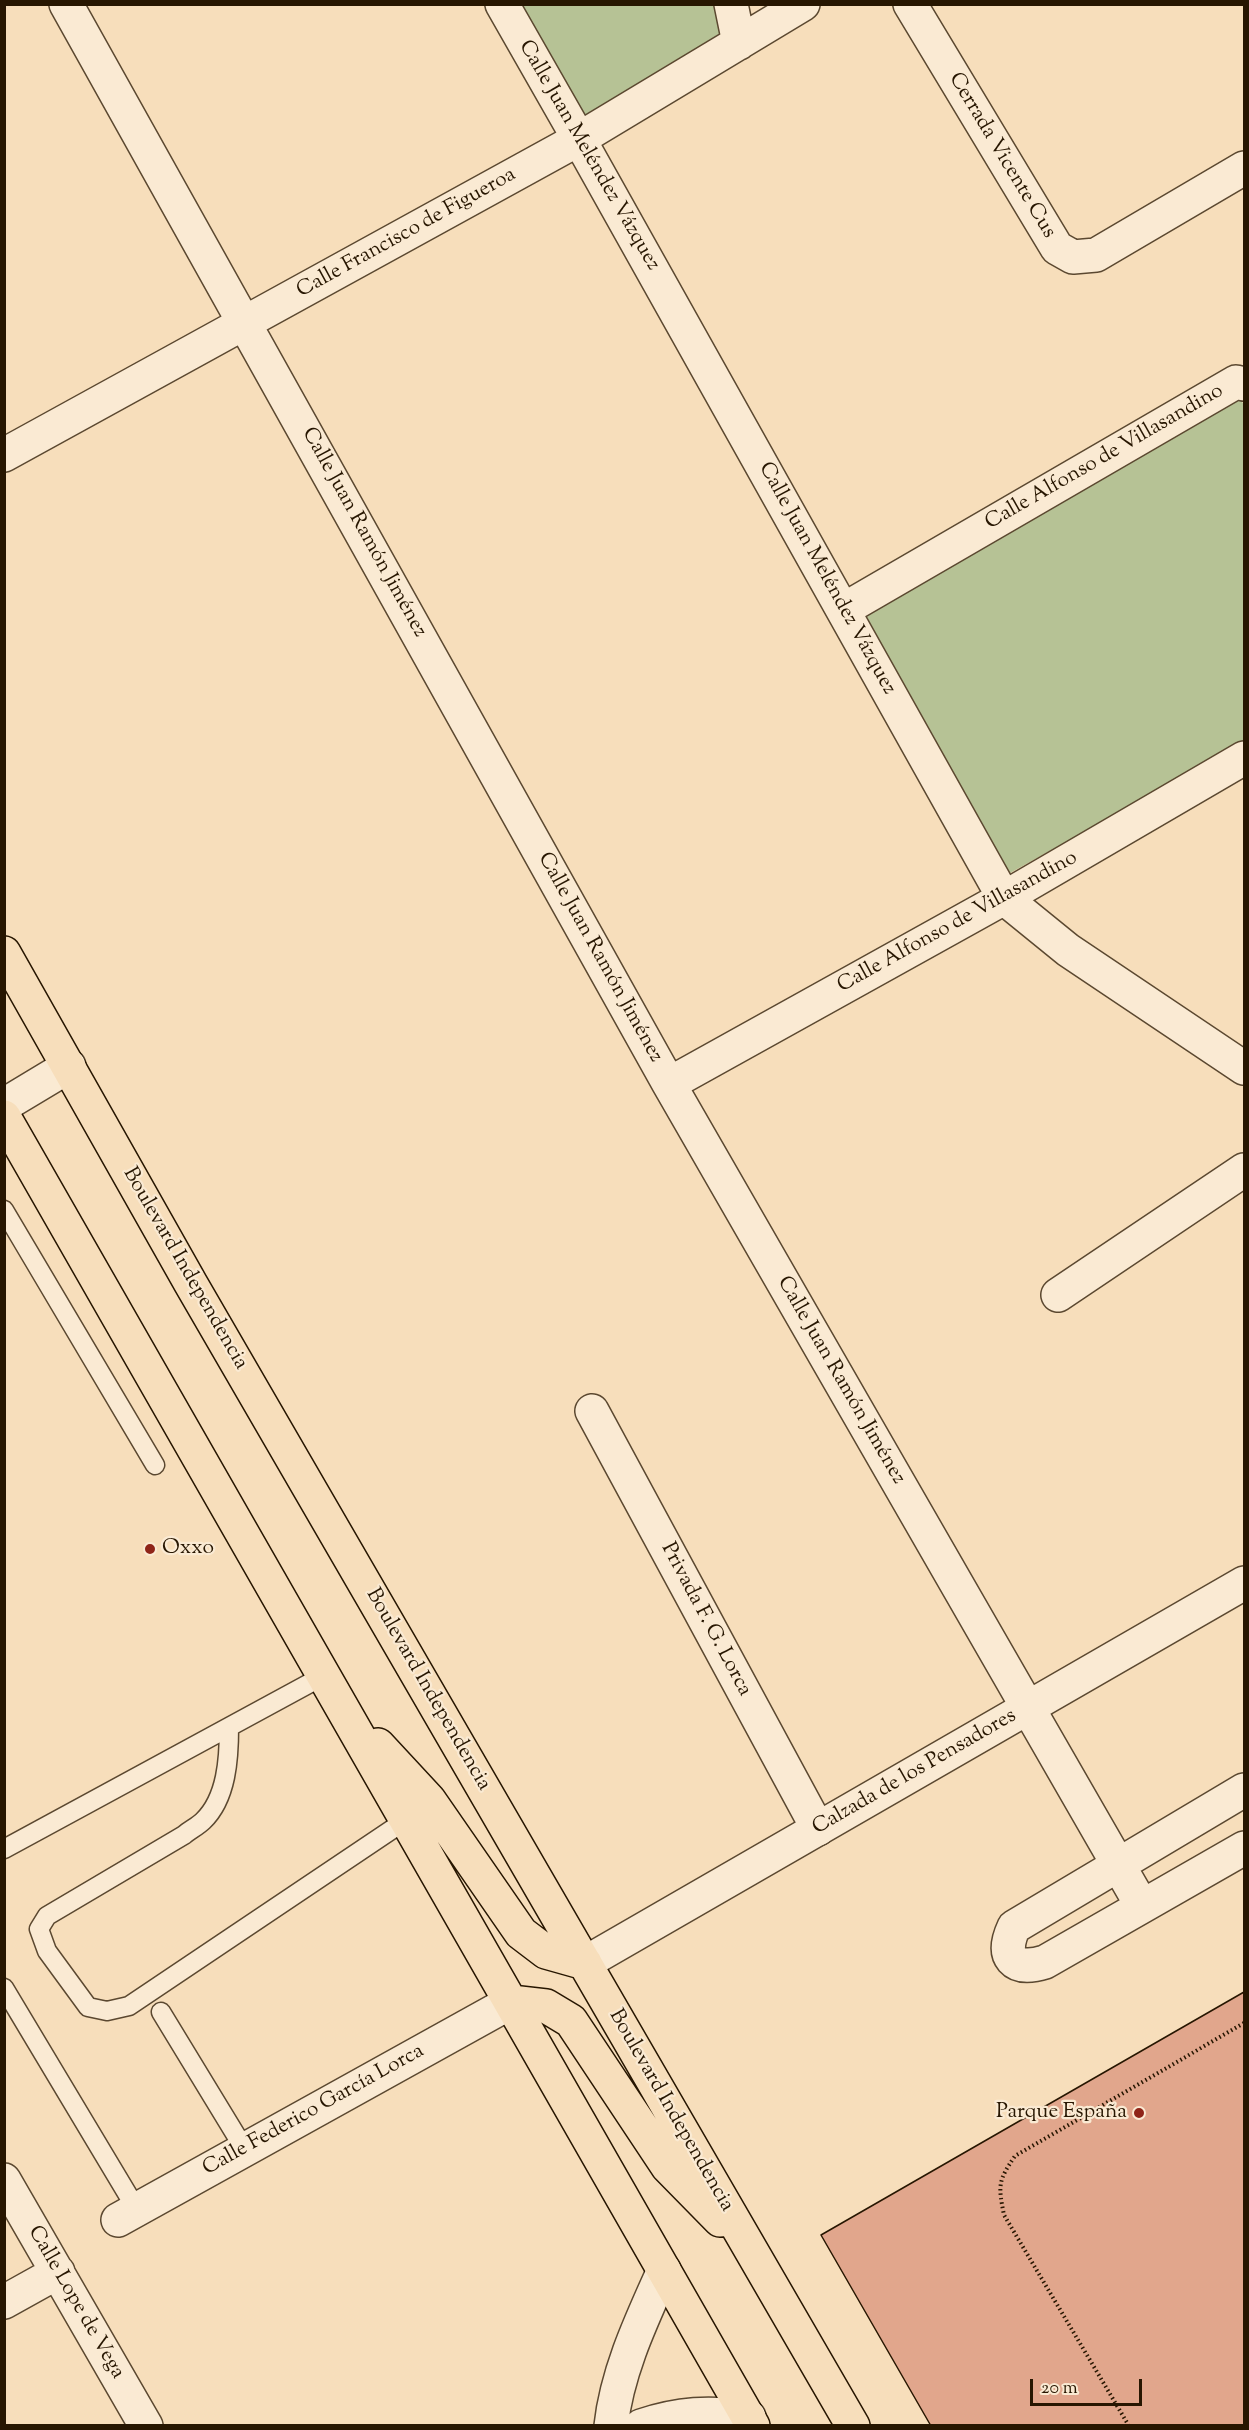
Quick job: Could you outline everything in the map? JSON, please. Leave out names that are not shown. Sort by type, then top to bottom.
[{"type":"main road","name":"Boulevard Independencia","points":[[4,953],[196,1294],[853,2426]]},
{"type":"main road","points":[[4,1117],[751,2421]]},
{"type":"main road","points":[[342,1707],[429,1800],[521,1934],[546,1952],[585,1963]]},
{"type":"main road","points":[[511,2002],[546,2007],[571,2020],[668,2167],[753,2253]]},
{"type":"street","name":"Calle Juan Ramón Jiménez","points":[[66,4],[669,1084],[1142,1906]]},
{"type":"street","name":"Calle Juan Meléndez Vázquez","points":[[502,4],[1004,898],[1068,950],[1245,1068]]},
{"type":"street","points":[[731,4],[738,44]]},
{"type":"street","name":"Calle Francisco de Figueroa","points":[[4,455],[579,138],[803,4]]},
{"type":"street","name":"Cerrada Vicente Cus","points":[[909,4],[1057,248],[1073,257],[1096,255],[1245,168]]},
{"type":"street","name":"Calle Alfonso de Villasandino","points":[[843,610],[1236,382],[1245,384]]},
{"type":"street","name":"Calle Alfonso de Villasandino","points":[[669,1084],[1004,898],[1245,759]]},
{"type":"street","points":[[4,1105],[69,1066]]},
{"type":"street","points":[[1058,1295],[1245,1170]]},
{"type":"street","name":"Privada F. G. Lorca","points":[[592,1410],[818,1829]]},
{"type":"street","name":"Calzada de los Pensadores","points":[[585,1963],[1245,1583]]},
{"type":"street","points":[[1245,1790],[1014,1927],[1007,1942],[1009,1956],[1020,1965],[1033,1966],[1045,1962],[1245,1848]]},
{"type":"street","name":"Calle Federico García Lorca","points":[[127,2215],[511,2002]]},
{"type":"street","name":"Calle Lope de Vega","points":[[4,2180],[146,2426]]},
{"type":"street","points":[[611,2426],[613,2409],[630,2352],[664,2270]]},
{"type":"street","points":[[4,2302],[58,2272]]},
{"type":"street","points":[[641,2426],[683,2414],[705,2413],[751,2421]]},
{"type":"lane","points":[[4,1210],[155,1465]]},
{"type":"lane","points":[[4,1850],[323,1676]]},
{"type":"lane","points":[[229,1727],[229,1758],[219,1798],[204,1820],[184,1835],[47,1916],[39,1929],[47,1951],[88,2007],[107,2011],[129,2006],[406,1820]]},
{"type":"lane","points":[[4,1988],[127,2215]]},
{"type":"lane","points":[[161,2012],[245,2150]]},
{"type":"path","points":[[1129,2426],[1004,2215],[999,2192],[1002,2175],[1015,2156],[1245,2023]]},
{"type":"green space","points":[[519,5],[721,5],[727,38],[586,124]]},
{"type":"green space","points":[[1239,399],[1244,404],[1244,743],[1010,873],[865,614]]},
{"type":"building","name":"Parque España","points":[[1244,1992],[1244,2426],[931,2426],[821,2235]]},
{"type":"place","name":"Oxxo","points":[[150,1549]]},
{"type":"place","name":"Parque España","points":[[1139,2113]]}]
